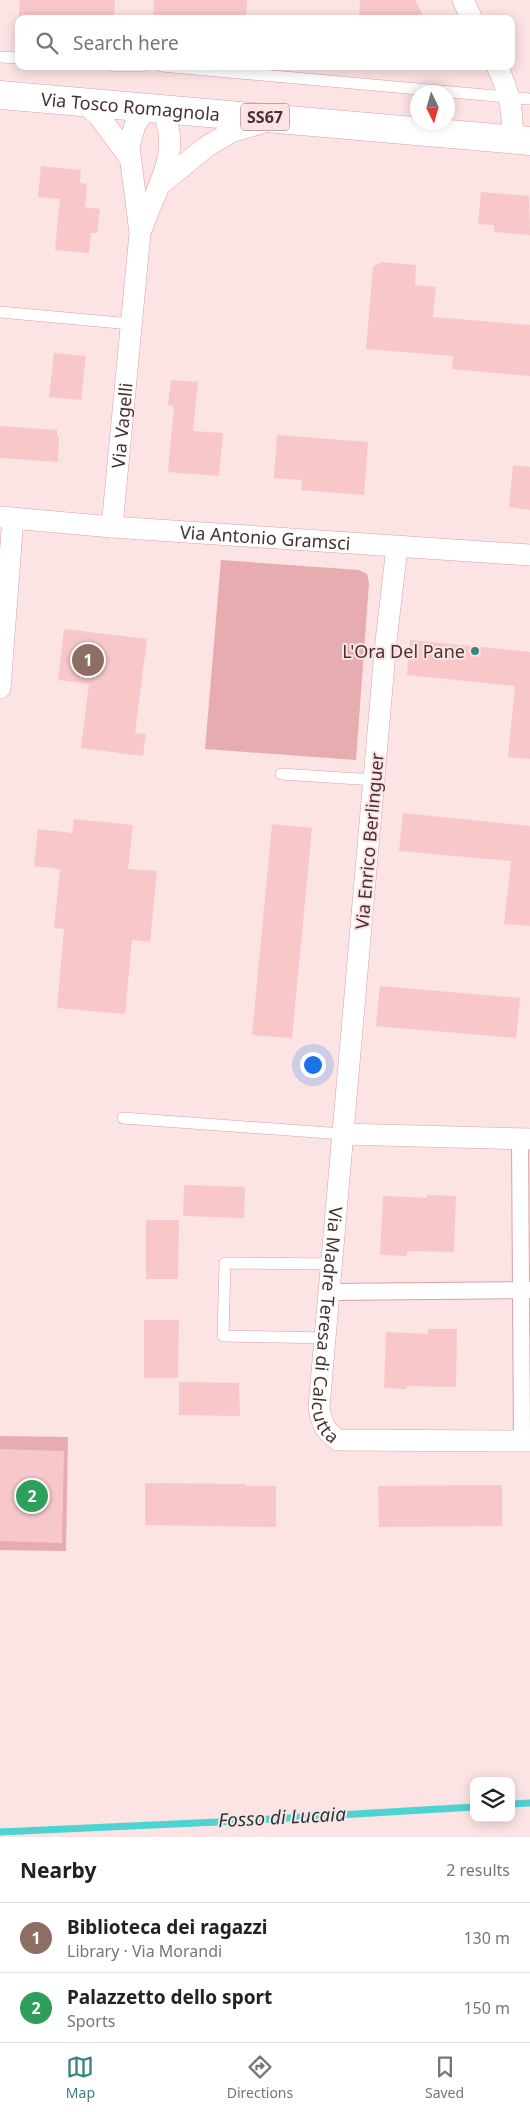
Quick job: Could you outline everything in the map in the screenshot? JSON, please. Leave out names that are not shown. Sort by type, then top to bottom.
[{"type":"main road","name":"Via Tosco Romagnola","points":[[0,95],[521,140]]},
{"type":"street","points":[[463,0],[470,15]]},
{"type":"street","points":[[500,70],[520,98],[513,117],[521,140]]},
{"type":"street","name":"Via Vagelli","points":[[84,103],[99,116],[129,158]]},
{"type":"street","name":"Via Vagelli","points":[[112,527],[140,233],[147,211],[162,183],[170,142],[169,128],[154,108],[135,125],[131,136],[129,158],[140,233]]},
{"type":"street","name":"Via Vagelli","points":[[162,183],[206,147],[231,132],[276,118]]},
{"type":"street","points":[[0,688],[6,517]]},
{"type":"street","name":"Via Antonio Gramsci","points":[[6,517],[112,527],[530,555]]},
{"type":"street","name":"Via Enrico Berlinguer","points":[[343,1134],[386,641],[397,547]]},
{"type":"street","points":[[343,1134],[525,1139],[526,1441]]},
{"type":"street","name":"Via Madre Teresa di Calcutta","points":[[343,1134],[319,1408],[325,1429],[338,1440],[526,1441]]},
{"type":"street","points":[[330,1292],[526,1290]]},
{"type":"lane","points":[[0,57],[15,58]]},
{"type":"lane","points":[[207,70],[520,98]]},
{"type":"lane","points":[[0,312],[131,324]]},
{"type":"lane","points":[[280,774],[375,780]]},
{"type":"lane","points":[[123,1118],[343,1134]]},
{"type":"lane","points":[[325,1338],[223,1336],[225,1263],[333,1264]]},
{"type":"shaded area","points":[[221,560],[359,570],[367,574],[369,583],[356,760],[205,749]]},
{"type":"shaded area","points":[[0,1436],[68,1437],[66,1551],[0,1550]]},
{"type":"building","points":[[20,0],[115,0],[114,15],[19,15]]},
{"type":"building","points":[[154,0],[247,0],[246,15],[153,15]]},
{"type":"building","points":[[360,0],[415,0],[423,15],[359,15]]},
{"type":"building","points":[[41,166],[81,170],[80,183],[87,184],[85,207],[100,209],[97,233],[91,233],[89,253],[55,250],[60,199],[38,197]]},
{"type":"building","points":[[481,192],[529,196],[530,235],[494,232],[494,225],[478,224]]},
{"type":"building","points":[[381,262],[416,265],[415,285],[436,287],[433,317],[530,325],[530,376],[452,369],[453,356],[366,349],[373,267]]},
{"type":"building","points":[[54,353],[86,356],[81,400],[49,397]]},
{"type":"building","points":[[171,380],[198,382],[193,431],[223,433],[219,476],[168,472],[174,406],[168,405]]},
{"type":"building","points":[[0,426],[57,430],[57,437],[59,437],[58,462],[0,458]]},
{"type":"building","points":[[277,435],[368,442],[364,495],[301,490],[302,480],[274,478]]},
{"type":"building","points":[[513,465],[530,467],[530,510],[509,507]]},
{"type":"building","points":[[64,629],[147,639],[135,733],[146,734],[143,756],[81,748],[89,684],[58,680]]},
{"type":"building","points":[[410,640],[530,652],[530,759],[508,757],[515,686],[407,675]]},
{"type":"building","points":[[403,813],[530,826],[530,926],[504,924],[511,861],[399,851]]},
{"type":"building","points":[[74,819],[133,825],[128,869],[157,871],[150,942],[132,940],[125,1014],[57,1008],[64,929],[54,928],[60,869],[34,866],[38,829],[72,833]]},
{"type":"building","points":[[272,824],[312,828],[292,1038],[252,1035]]},
{"type":"building","points":[[380,986],[520,998],[516,1038],[376,1026]]},
{"type":"building","points":[[184,1185],[245,1187],[244,1218],[183,1216]]},
{"type":"building","points":[[427,1195],[456,1196],[454,1252],[407,1251],[407,1256],[380,1255],[383,1196],[427,1198]]},
{"type":"building","points":[[146,1220],[179,1220],[178,1279],[146,1279]]},
{"type":"building","points":[[144,1320],[179,1320],[178,1378],[144,1378]]},
{"type":"building","points":[[428,1329],[457,1329],[456,1387],[407,1386],[407,1389],[384,1388],[386,1332],[428,1334]]},
{"type":"building","points":[[179,1382],[239,1383],[240,1416],[179,1415]]},
{"type":"building","points":[[0,1449],[64,1451],[62,1543],[0,1541]]},
{"type":"building","points":[[145,1483],[276,1486],[276,1527],[145,1525]]},
{"type":"building","points":[[502,1485],[502,1526],[379,1527],[378,1486]]},
{"type":"waterway","name":"Fosso di Lucaia","points":[[515,1804],[530,1803]]},
{"type":"waterway","name":"Fosso di Lucaia","points":[[0,1832],[470,1807]]},
{"type":"place","name":"L'Ora Del Pane","points":[[475,651]]},
{"type":"place","name":"Biblioteca dei ragazzi","points":[[88,660]]},
{"type":"place","name":"Palazzetto dello sport","points":[[32,1496]]}]
